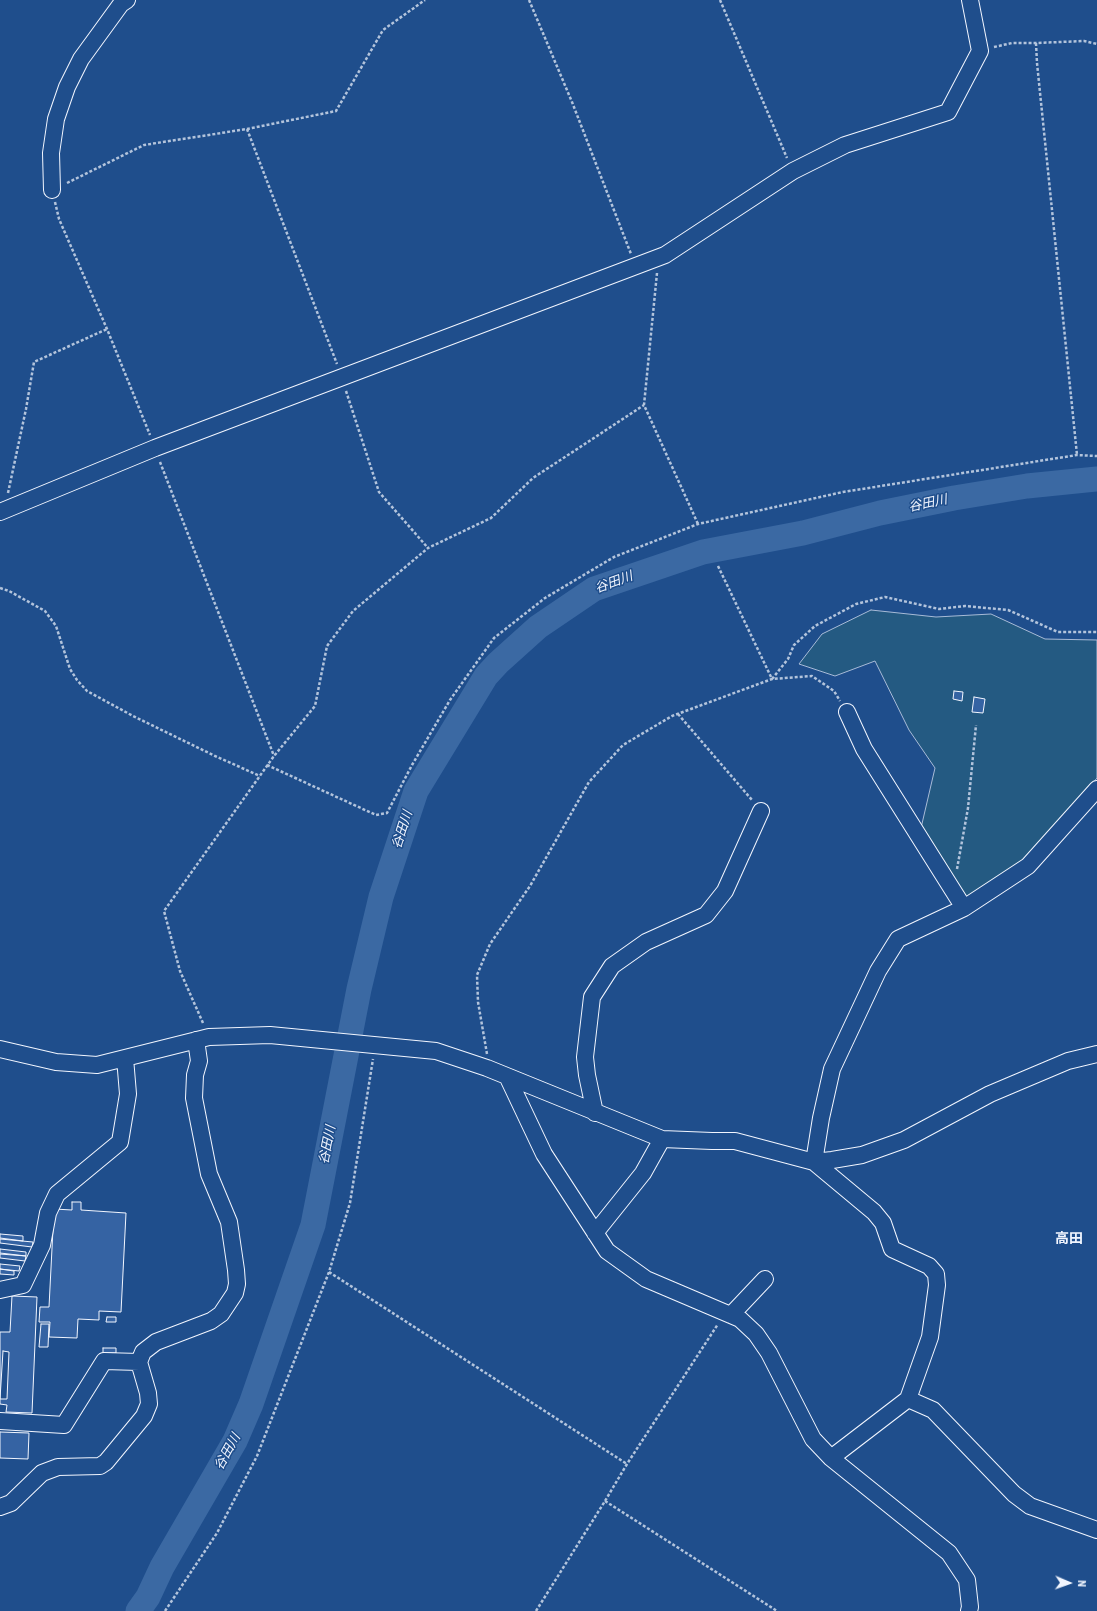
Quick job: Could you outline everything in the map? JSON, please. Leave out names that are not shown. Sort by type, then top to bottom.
[{"type":"street","points":[[52,190],[51,153],[56,119],[67,87],[81,59],[121,4],[127,0]]},
{"type":"street","points":[[2,511],[155,448],[665,255],[792,171],[845,145],[948,112],[980,51],[970,0]]},
{"type":"street","points":[[847,712],[864,749],[964,908]]},
{"type":"street","points":[[814,1162],[821,1118],[832,1069],[878,971],[898,939],[964,908],[1028,866],[1097,789]]},
{"type":"street","points":[[595,1113],[585,1057],[592,997],[612,966],[646,942],[706,915],[725,891],[761,811]]},
{"type":"street","points":[[0,1049],[56,1062],[97,1065],[202,1039],[270,1035],[436,1052],[486,1068],[595,1113],[662,1138],[736,1141],[814,1162],[862,1155],[904,1140],[990,1094],[1068,1061],[1097,1054]]},
{"type":"street","points":[[0,1507],[11,1503],[42,1473],[58,1467],[100,1466],[106,1462],[144,1416],[149,1404],[148,1393],[139,1362],[143,1352],[156,1342],[212,1321],[221,1314],[235,1293],[237,1284],[236,1270],[228,1222],[209,1174],[194,1098],[195,1075],[199,1061],[202,1039]]},
{"type":"street","points":[[0,1290],[23,1285],[42,1245],[48,1213],[57,1194],[120,1142],[128,1094],[125,1058]]},
{"type":"street","points":[[508,1078],[544,1154],[607,1250],[646,1279],[740,1318],[756,1334],[780,1374],[813,1439],[832,1458],[949,1553],[967,1580],[970,1607],[969,1611]]},
{"type":"street","points":[[595,1233],[643,1173],[662,1138]]},
{"type":"street","points":[[814,1162],[874,1212],[883,1223],[892,1249],[929,1266],[936,1274],[937,1285],[930,1337],[908,1399],[832,1458]]},
{"type":"street","points":[[729,1313],[765,1279]]},
{"type":"street","points":[[0,1421],[64,1425],[104,1361],[139,1362]]},
{"type":"street","points":[[908,1399],[934,1410],[1014,1494],[1030,1506],[1097,1530]]},
{"type":"path","points":[[274,756],[155,448],[107,330],[59,219],[52,190],[144,146],[246,129],[336,111],[383,30],[425,0]]},
{"type":"path","points":[[529,0],[572,102],[636,266]]},
{"type":"path","points":[[720,0],[792,171]]},
{"type":"path","points":[[980,51],[1012,43],[1036,44],[1084,41],[1097,44]]},
{"type":"path","points":[[1036,44],[1077,455]]},
{"type":"path","points":[[246,129],[342,377],[379,492],[428,548]]},
{"type":"path","points":[[665,255],[658,267],[644,405],[698,524]]},
{"type":"path","points":[[2,511],[26,409],[34,362],[107,330]]},
{"type":"path","points":[[202,1039],[180,971],[164,911],[267,765],[315,706],[327,646],[353,611],[428,548],[491,518],[533,478],[644,405]]},
{"type":"path","points":[[267,765],[376,815],[387,813],[412,765],[450,700],[494,638],[545,598],[614,557],[698,524],[843,492],[1077,455],[1097,456]]},
{"type":"path","points":[[718,566],[772,679]]},
{"type":"path","points":[[0,588],[9,591],[45,611],[56,626],[70,669],[77,680],[88,691],[134,716],[215,756],[260,776]]},
{"type":"path","points":[[772,679],[788,659],[794,645],[815,626],[856,604],[885,598],[939,609],[965,606],[1008,610],[1058,632],[1097,632]]},
{"type":"path","points":[[486,1068],[487,1049],[478,1002],[477,975],[490,944],[530,886],[589,782],[623,745],[678,714],[772,679],[812,676],[834,691],[847,712]]},
{"type":"path","points":[[678,714],[761,811]]},
{"type":"path","points":[[953,891],[968,808],[976,725]]},
{"type":"path","points":[[166,1611],[217,1533],[257,1456],[329,1272],[350,1203],[375,1046]]},
{"type":"path","points":[[329,1272],[627,1464]]},
{"type":"path","points":[[536,1611],[627,1464],[729,1313]]},
{"type":"path","points":[[605,1501],[777,1611]]},
{"type":"shaded area","points":[[871,610],[936,617],[991,614],[1045,639],[1097,640],[1097,778],[1031,855],[968,902],[921,828],[935,768],[909,730],[875,661],[835,676],[799,664],[822,634]]},
{"type":"building","points":[[954,691],[963,692],[962,701],[953,699]]},
{"type":"building","points":[[974,697],[985,699],[983,713],[972,712]]},
{"type":"building","points":[[72,1202],[81,1202],[81,1210],[126,1213],[121,1312],[99,1311],[99,1320],[78,1319],[77,1338],[49,1337],[50,1322],[39,1322],[40,1307],[49,1307],[54,1209],[72,1210]]},
{"type":"building","points":[[0,1234],[23,1236],[23,1241],[0,1238]]},
{"type":"building","points":[[0,1239],[33,1242],[32,1247],[0,1243]]},
{"type":"building","points":[[0,1249],[26,1252],[26,1256],[0,1253]]},
{"type":"building","points":[[0,1254],[26,1256],[25,1261],[0,1258]]},
{"type":"building","points":[[0,1264],[20,1266],[19,1271],[0,1269]]},
{"type":"building","points":[[0,1269],[14,1271],[14,1275],[0,1274]]},
{"type":"building","points":[[12,1296],[37,1297],[32,1413],[6,1412],[7,1405],[0,1404],[0,1399],[0,1332],[10,1332]],"holes":[[[3,1351],[9,1352],[7,1399],[0,1399]]]},
{"type":"building","points":[[107,1317],[116,1317],[116,1322],[106,1322]]},
{"type":"building","points":[[41,1324],[49,1324],[48,1347],[39,1347]]},
{"type":"building","points":[[103,1348],[116,1348],[116,1353],[103,1353]]},
{"type":"building","points":[[0,1432],[29,1433],[28,1459],[0,1458]]},
{"type":"waterway","name":"谷田川","points":[[138,1611],[148,1597],[162,1567],[235,1441],[251,1404],[313,1225],[359,989],[381,897],[416,791],[486,676],[498,663],[538,627],[594,589],[703,552],[803,533],[880,513],[954,498],[1027,486],[1097,479]]},
{"type":"district","name":"高田","points":[[1069,1239]]}]
